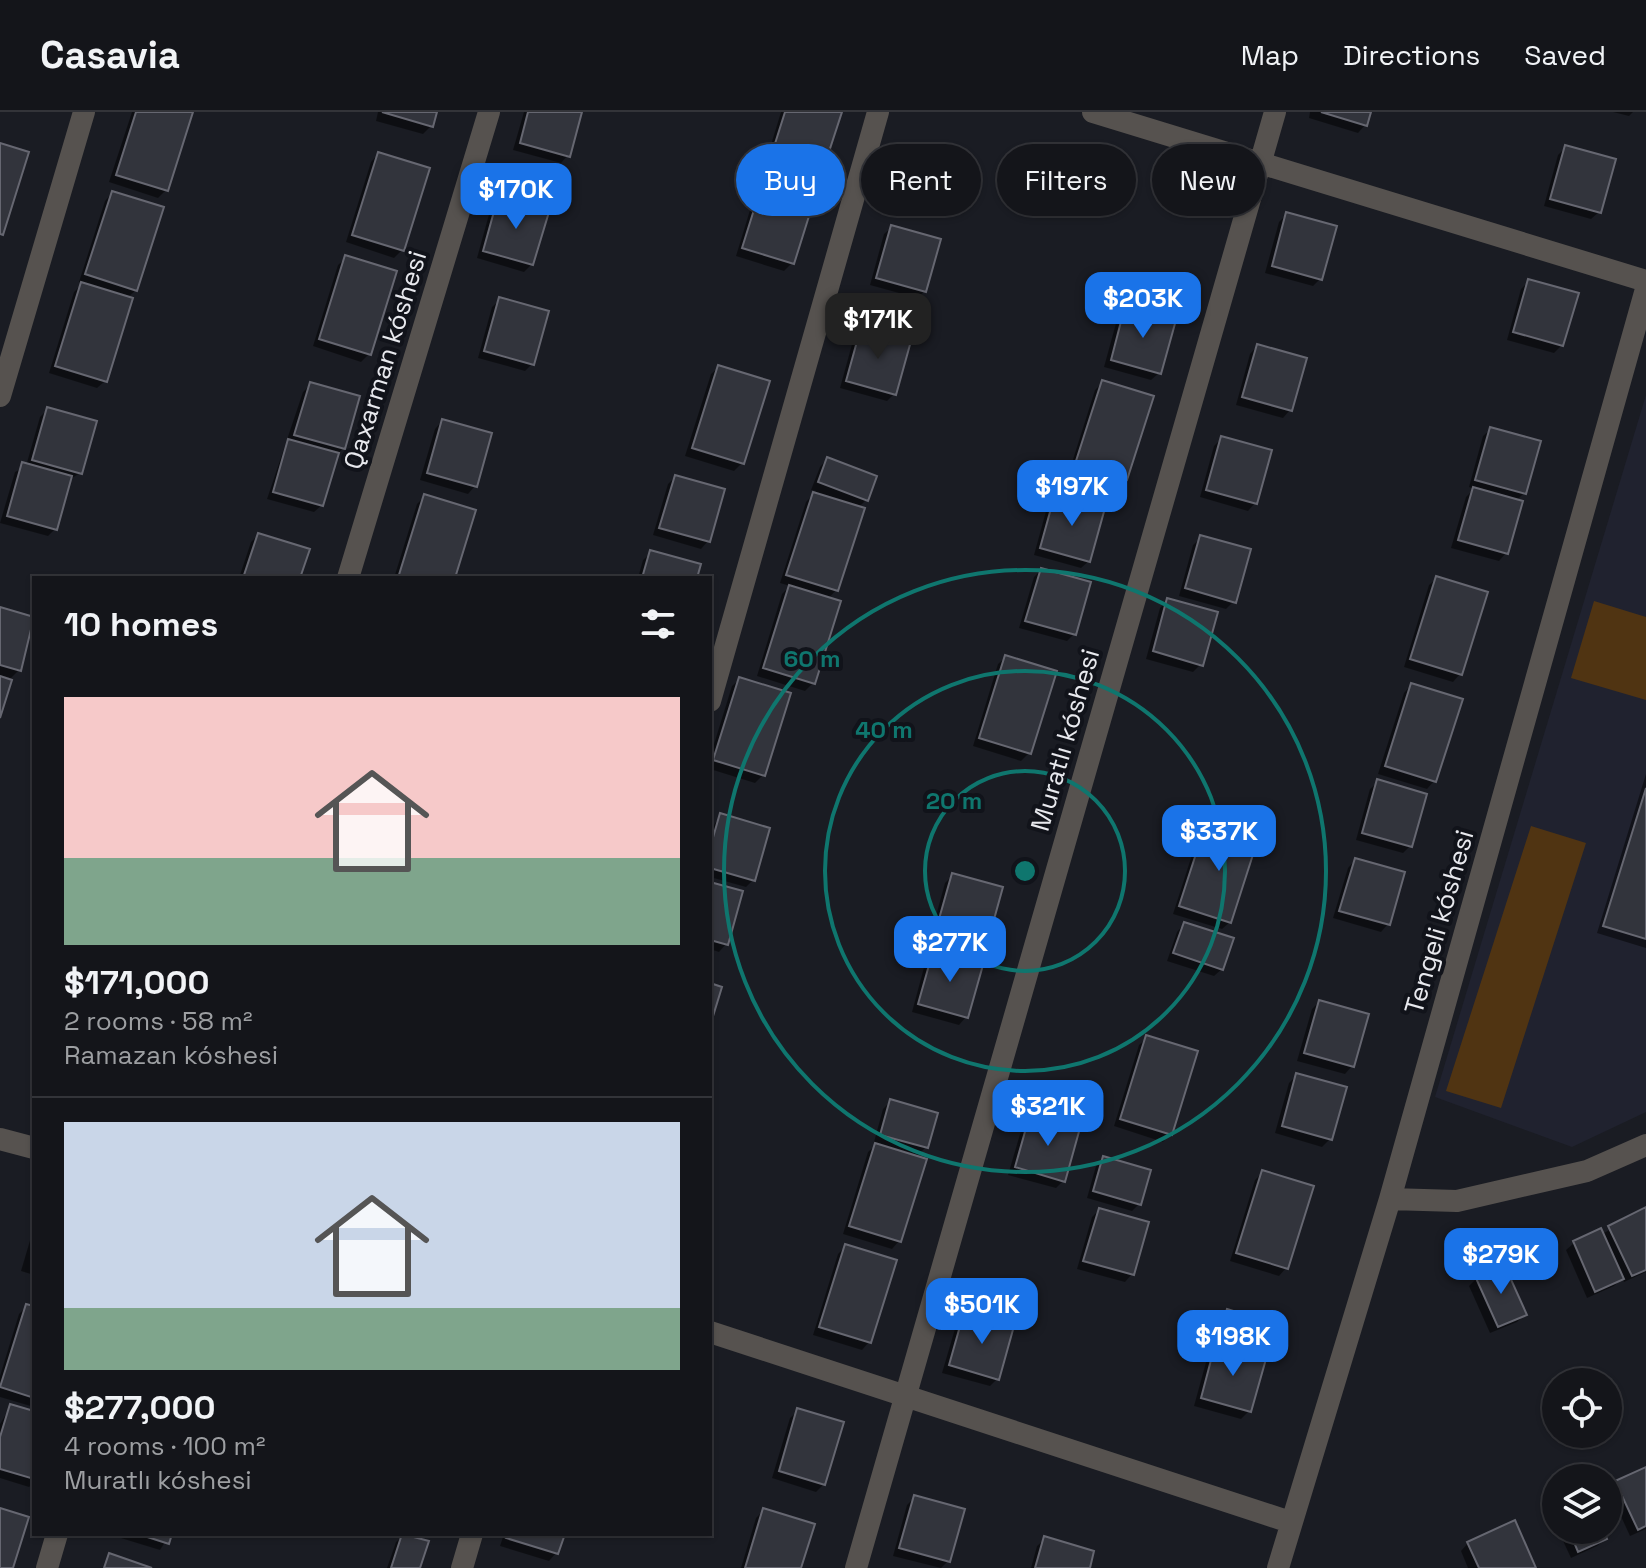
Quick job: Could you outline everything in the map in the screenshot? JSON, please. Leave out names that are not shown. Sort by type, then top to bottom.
[{"type":"street","points":[[0,396],[84,112]]},
{"type":"street","name":"Qaxarman kóshesi","points":[[349,576],[489,112]]},
{"type":"street","points":[[712,694],[878,112]]},
{"type":"street","points":[[1093,112],[1193,144]]},
{"type":"street","name":"Muratlı kóshesi","points":[[1265,145],[1275,112]]},
{"type":"street","points":[[1265,167],[1646,281]]},
{"type":"street","name":"Muratlı kóshesi","points":[[856,1568],[1244,216]]},
{"type":"street","name":"Tengeli kóshesi","points":[[1278,1568],[1390,1199],[1646,289]]},
{"type":"street","points":[[0,1139],[32,1147]]},
{"type":"street","points":[[1390,1199],[1457,1201],[1587,1171],[1646,1145]]},
{"type":"street","points":[[712,1333],[1290,1522]]},
{"type":"street","points":[[47,1568],[56,1536]]},
{"type":"street","points":[[462,1568],[471,1536]]},
{"type":"shaded area","points":[[1646,395],[1646,1112],[1572,1147],[1435,1097]]},
{"type":"shaded area","points":[[1594,601],[1646,617],[1646,700],[1571,678]]},
{"type":"shaded area","points":[[1531,826],[1586,843],[1501,1108],[1446,1091]]},
{"type":"building","points":[[136,112],[193,112],[168,191],[116,175]]},
{"type":"building","points":[[382,112],[437,112],[433,127]]},
{"type":"building","points":[[528,112],[582,112],[570,157],[520,143]]},
{"type":"building","points":[[785,112],[842,112],[832,144],[775,144]]},
{"type":"building","points":[[1321,112],[1371,112],[1367,126]]},
{"type":"building","points":[[0,143],[29,152],[3,235],[0,234]]},
{"type":"building","points":[[1565,145],[1616,159],[1601,213],[1550,199]]},
{"type":"building","points":[[378,152],[430,168],[404,251],[352,235]]},
{"type":"building","points":[[112,191],[164,207],[137,291],[85,274]]},
{"type":"building","points":[[498,197],[549,212],[533,265],[483,251]]},
{"type":"building","points":[[1286,212],[1337,226],[1322,280],[1272,266]]},
{"type":"building","points":[[752,216],[809,216],[794,264],[742,248]]},
{"type":"building","points":[[891,225],[941,239],[926,292],[876,278]]},
{"type":"building","points":[[345,255],[397,271],[371,355],[319,339]]},
{"type":"building","points":[[1528,279],[1579,293],[1563,346],[1513,332]]},
{"type":"building","points":[[81,282],[133,298],[107,382],[55,366]]},
{"type":"building","points":[[499,297],[549,311],[534,365],[484,351]]},
{"type":"building","points":[[1125,306],[1176,320],[1161,374],[1111,360]]},
{"type":"building","points":[[861,327],[911,341],[896,395],[846,381]]},
{"type":"building","points":[[1257,344],[1307,358],[1292,411],[1242,397]]},
{"type":"building","points":[[718,365],[770,381],[744,464],[692,448]]},
{"type":"building","points":[[1102,380],[1154,396],[1127,480],[1075,464]]},
{"type":"building","points":[[310,382],[360,396],[345,449],[294,435]]},
{"type":"building","points":[[47,407],[97,421],[82,474],[32,460]]},
{"type":"building","points":[[442,419],[492,433],[477,487],[427,473]]},
{"type":"building","points":[[1490,427],[1541,441],[1526,494],[1475,480]]},
{"type":"building","points":[[1221,436],[1272,450],[1257,504],[1206,490]]},
{"type":"building","points":[[288,439],[339,453],[323,506],[273,492]]},
{"type":"building","points":[[827,457],[877,476],[868,501],[818,482]]},
{"type":"building","points":[[22,462],[72,476],[57,530],[7,516]]},
{"type":"building","points":[[675,475],[725,489],[710,542],[659,528]]},
{"type":"building","points":[[1473,487],[1523,501],[1508,554],[1458,540]]},
{"type":"building","points":[[813,492],[865,508],[838,591],[786,575]]},
{"type":"building","points":[[424,494],[476,510],[456,576],[399,576]]},
{"type":"building","points":[[1055,494],[1105,508],[1090,562],[1040,548]]},
{"type":"building","points":[[258,533],[310,549],[301,576],[244,576]]},
{"type":"building","points":[[1200,535],[1251,549],[1236,603],[1185,588]]},
{"type":"building","points":[[650,550],[701,564],[698,576],[643,576]]},
{"type":"building","points":[[1041,568],[1091,582],[1076,635],[1025,621]]},
{"type":"building","points":[[1436,576],[1488,592],[1462,675],[1410,659]]},
{"type":"building","points":[[789,585],[841,601],[815,684],[763,668]]},
{"type":"building","points":[[1167,598],[1218,612],[1203,666],[1153,651]]},
{"type":"building","points":[[0,607],[32,616],[21,671],[0,665]]},
{"type":"building","points":[[1005,655],[1057,671],[1031,754],[979,738]]},
{"type":"building","points":[[0,676],[12,680],[0,718]]},
{"type":"building","points":[[739,677],[791,693],[765,776],[713,760]]},
{"type":"building","points":[[1411,683],[1463,699],[1436,782],[1385,766]]},
{"type":"building","points":[[1377,779],[1427,794],[1412,847],[1362,833]]},
{"type":"building","points":[[1646,788],[1646,939],[1603,926]]},
{"type":"building","points":[[720,813],[770,828],[755,881],[712,869],[712,841]]},
{"type":"building","points":[[1206,823],[1258,839],[1231,923],[1179,906]]},
{"type":"building","points":[[1355,858],[1405,872],[1390,925],[1339,911]]},
{"type":"building","points":[[952,873],[1003,887],[988,941],[937,926]]},
{"type":"building","points":[[712,883],[743,891],[728,945],[712,941]]},
{"type":"building","points":[[1184,922],[1234,938],[1223,970],[1173,953]]},
{"type":"building","points":[[933,951],[983,965],[968,1018],[918,1004]]},
{"type":"building","points":[[712,984],[722,987],[712,1020]]},
{"type":"building","points":[[1319,1000],[1369,1014],[1354,1067],[1304,1053]]},
{"type":"building","points":[[1146,1035],[1198,1051],[1172,1135],[1120,1119]]},
{"type":"building","points":[[1296,1073],[1347,1087],[1332,1140],[1282,1126]]},
{"type":"building","points":[[890,1099],[938,1113],[928,1148],[880,1135]]},
{"type":"building","points":[[1030,1114],[1080,1128],[1065,1182],[1015,1167]]},
{"type":"building","points":[[875,1143],[927,1159],[901,1242],[849,1226]]},
{"type":"building","points":[[1103,1156],[1151,1170],[1141,1205],[1093,1191]]},
{"type":"building","points":[[1262,1170],[1314,1186],[1288,1269],[1236,1253]]},
{"type":"building","points":[[1646,1207],[1646,1270],[1632,1276],[1608,1226]]},
{"type":"building","points":[[1099,1208],[1149,1222],[1134,1275],[1083,1261]]},
{"type":"building","points":[[1601,1228],[1624,1279],[1595,1292],[1573,1241]]},
{"type":"building","points":[[845,1244],[897,1260],[871,1343],[819,1327]]},
{"type":"building","points":[[1504,1264],[1527,1315],[1498,1327],[1475,1276]]},
{"type":"building","points":[[26,1304],[32,1306],[32,1397],[0,1387]]},
{"type":"building","points":[[1227,1309],[1278,1325],[1268,1357],[1217,1341]]},
{"type":"building","points":[[964,1312],[1014,1326],[999,1380],[949,1365]]},
{"type":"building","points":[[1215,1345],[1266,1359],[1251,1412],[1201,1398]]},
{"type":"building","points":[[10,1404],[32,1410],[32,1478],[0,1469],[0,1437]]},
{"type":"building","points":[[797,1408],[844,1422],[825,1485],[779,1471]]},
{"type":"building","points":[[1646,1467],[1646,1526],[1638,1530],[1622,1496],[1622,1478]]},
{"type":"building","points":[[914,1495],[965,1509],[950,1562],[899,1548]]},
{"type":"building","points":[[0,1508],[29,1517],[13,1568],[0,1568]]},
{"type":"building","points":[[763,1508],[815,1524],[801,1568],[745,1568]]},
{"type":"building","points":[[1515,1520],[1536,1568],[1479,1568],[1467,1542]]},
{"type":"building","points":[[144,1536],[171,1536],[169,1544]]},
{"type":"building","points":[[401,1536],[429,1541],[420,1568],[391,1568]]},
{"type":"building","points":[[507,1536],[564,1536],[558,1554]]},
{"type":"building","points":[[1044,1536],[1094,1551],[1090,1568],[1035,1568]]},
{"type":"building","points":[[1575,1544],[1596,1544],[1578,1552]]},
{"type":"building","points":[[109,1553],[152,1568],[104,1568]]}]
